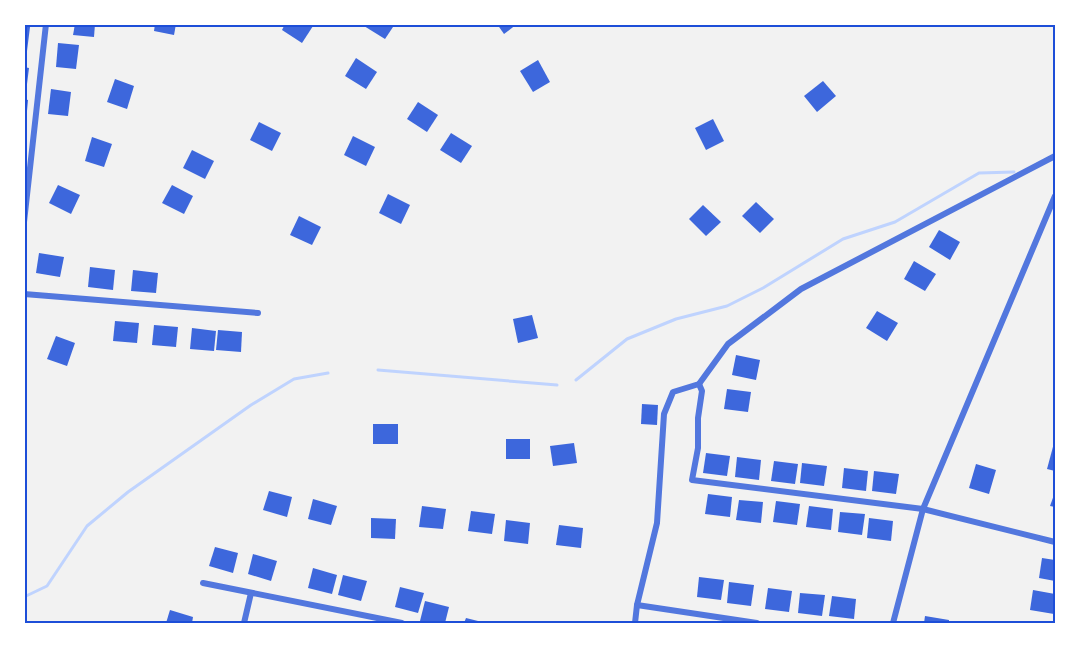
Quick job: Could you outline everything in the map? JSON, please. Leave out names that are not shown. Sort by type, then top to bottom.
[{"type":"street","points":[[24,222],[46,24]]},
{"type":"street","points":[[635,623],[637,605],[657,523],[664,414],[673,392],[699,384],[728,344],[801,289],[1055,156]]},
{"type":"street","points":[[893,623],[923,509],[1055,196]]},
{"type":"street","points":[[24,294],[258,313]]},
{"type":"street","points":[[699,384],[702,391],[698,418],[698,448],[692,480],[923,509],[1055,542]]},
{"type":"street","points":[[203,583],[402,623]]},
{"type":"street","points":[[244,623],[251,593]]},
{"type":"street","points":[[637,605],[757,623]]},
{"type":"building","points":[[75,24],[95,24],[94,37],[73,35]]},
{"type":"building","points":[[155,24],[176,24],[174,35],[154,31]]},
{"type":"building","points":[[285,24],[313,26],[302,43],[282,30]]},
{"type":"building","points":[[365,24],[395,24],[385,39],[364,26]]},
{"type":"building","points":[[497,24],[517,24],[504,34]]},
{"type":"building","points":[[24,27],[30,27],[27,51],[24,51]]},
{"type":"building","points":[[58,43],[79,45],[76,69],[56,67]]},
{"type":"building","points":[[356,58],[377,72],[366,89],[345,76]]},
{"type":"building","points":[[538,60],[550,82],[533,92],[520,71]]},
{"type":"building","points":[[24,67],[29,68],[26,92],[24,91]]},
{"type":"building","points":[[115,79],[134,86],[127,109],[107,102]]},
{"type":"building","points":[[823,81],[836,96],[817,112],[804,96]]},
{"type":"building","points":[[51,89],[71,92],[68,116],[48,114]]},
{"type":"building","points":[[24,99],[28,100],[26,122],[24,122]]},
{"type":"building","points":[[418,102],[438,115],[427,132],[407,119]]},
{"type":"building","points":[[713,119],[724,141],[706,150],[695,128]]},
{"type":"building","points":[[259,122],[281,133],[272,151],[250,140]]},
{"type":"building","points":[[451,133],[472,146],[461,163],[440,150]]},
{"type":"building","points":[[353,136],[375,147],[366,166],[344,155]]},
{"type":"building","points":[[92,137],[112,144],[104,167],[85,161]]},
{"type":"building","points":[[192,150],[214,161],[205,179],[183,168]]},
{"type":"building","points":[[58,185],[80,195],[71,214],[49,203]]},
{"type":"building","points":[[172,185],[193,196],[184,214],[162,203]]},
{"type":"building","points":[[388,194],[410,205],[401,224],[379,213]]},
{"type":"building","points":[[756,202],[774,219],[760,233],[742,216]]},
{"type":"building","points":[[703,205],[721,222],[706,236],[689,219]]},
{"type":"building","points":[[299,216],[321,227],[312,245],[290,235]]},
{"type":"building","points":[[939,230],[960,242],[950,260],[929,247]]},
{"type":"building","points":[[39,253],[64,257],[60,277],[36,273]]},
{"type":"building","points":[[914,261],[936,274],[925,291],[904,279]]},
{"type":"building","points":[[90,267],[115,270],[113,290],[88,287]]},
{"type":"building","points":[[133,270],[158,273],[156,293],[131,291]]},
{"type":"building","points":[[877,311],[898,323],[887,341],[866,328]]},
{"type":"building","points":[[532,315],[538,338],[518,343],[513,319]]},
{"type":"building","points":[[115,321],[139,323],[137,343],[113,341]]},
{"type":"building","points":[[154,325],[178,327],[176,347],[152,345]]},
{"type":"building","points":[[192,328],[216,331],[214,351],[190,349]]},
{"type":"building","points":[[218,330],[242,332],[241,352],[216,350]]},
{"type":"building","points":[[56,336],[75,343],[67,366],[47,359]]},
{"type":"building","points":[[736,355],[760,360],[756,380],[732,375]]},
{"type":"building","points":[[727,389],[751,392],[748,412],[724,409]]},
{"type":"building","points":[[642,404],[658,405],[657,425],[641,424]]},
{"type":"building","points":[[373,424],[398,424],[398,444],[373,444]]},
{"type":"building","points":[[506,439],[530,439],[530,459],[506,459]]},
{"type":"building","points":[[574,443],[577,463],[553,466],[550,446]]},
{"type":"building","points":[[1055,443],[1055,471],[1047,469]]},
{"type":"building","points":[[706,453],[730,456],[727,476],[703,473]]},
{"type":"building","points":[[737,457],[761,460],[759,480],[735,477]]},
{"type":"building","points":[[774,461],[798,464],[795,484],[771,481]]},
{"type":"building","points":[[802,463],[827,466],[824,486],[800,483]]},
{"type":"building","points":[[976,464],[996,470],[989,494],[969,488]]},
{"type":"building","points":[[844,468],[868,471],[866,491],[842,488]]},
{"type":"building","points":[[874,471],[899,474],[896,494],[872,491]]},
{"type":"building","points":[[269,491],[292,497],[287,517],[263,510]]},
{"type":"building","points":[[1055,492],[1055,507],[1050,506]]},
{"type":"building","points":[[708,494],[732,497],[730,517],[705,514]]},
{"type":"building","points":[[313,499],[337,506],[331,525],[308,519]]},
{"type":"building","points":[[739,500],[763,502],[761,523],[736,520]]},
{"type":"building","points":[[776,501],[800,504],[797,525],[773,522]]},
{"type":"building","points":[[422,506],[446,509],[443,529],[419,527]]},
{"type":"building","points":[[809,506],[833,509],[831,530],[806,527]]},
{"type":"building","points":[[471,511],[495,514],[492,534],[468,531]]},
{"type":"building","points":[[840,512],[865,514],[862,535],[838,532]]},
{"type":"building","points":[[371,518],[396,519],[395,539],[371,538]]},
{"type":"building","points":[[869,518],[893,521],[891,541],[867,538]]},
{"type":"building","points":[[506,520],[530,523],[528,544],[504,541]]},
{"type":"building","points":[[559,525],[583,528],[581,548],[556,545]]},
{"type":"building","points":[[215,547],[238,553],[233,573],[209,566]]},
{"type":"building","points":[[253,554],[277,561],[271,581],[248,574]]},
{"type":"building","points":[[1042,558],[1055,560],[1055,581],[1039,578]]},
{"type":"building","points":[[313,568],[337,575],[332,594],[308,588]]},
{"type":"building","points":[[343,575],[367,581],[361,601],[338,595]]},
{"type":"building","points":[[699,577],[724,580],[721,600],[697,597]]},
{"type":"building","points":[[729,582],[754,585],[751,606],[727,603]]},
{"type":"building","points":[[400,587],[424,593],[418,613],[395,607]]},
{"type":"building","points":[[768,588],[792,591],[789,612],[765,609]]},
{"type":"building","points":[[1033,590],[1055,594],[1054,614],[1030,610]]},
{"type":"building","points":[[800,593],[825,595],[822,616],[798,613]]},
{"type":"building","points":[[832,596],[856,599],[854,619],[829,616]]},
{"type":"building","points":[[425,601],[449,607],[445,623],[420,621]]},
{"type":"building","points":[[170,610],[193,617],[192,623],[166,623]]},
{"type":"building","points":[[925,616],[949,620],[949,623],[924,623]]},
{"type":"building","points":[[466,618],[482,622],[482,623],[464,623]]},
{"type":"waterway","points":[[576,380],[627,339],[676,319],[727,306],[763,288],[843,239],[895,222],[979,173],[1014,172]]},
{"type":"waterway","points":[[378,370],[557,385]]},
{"type":"waterway","points":[[24,597],[47,586],[87,526],[128,492],[251,405],[294,379],[328,373]]}]
